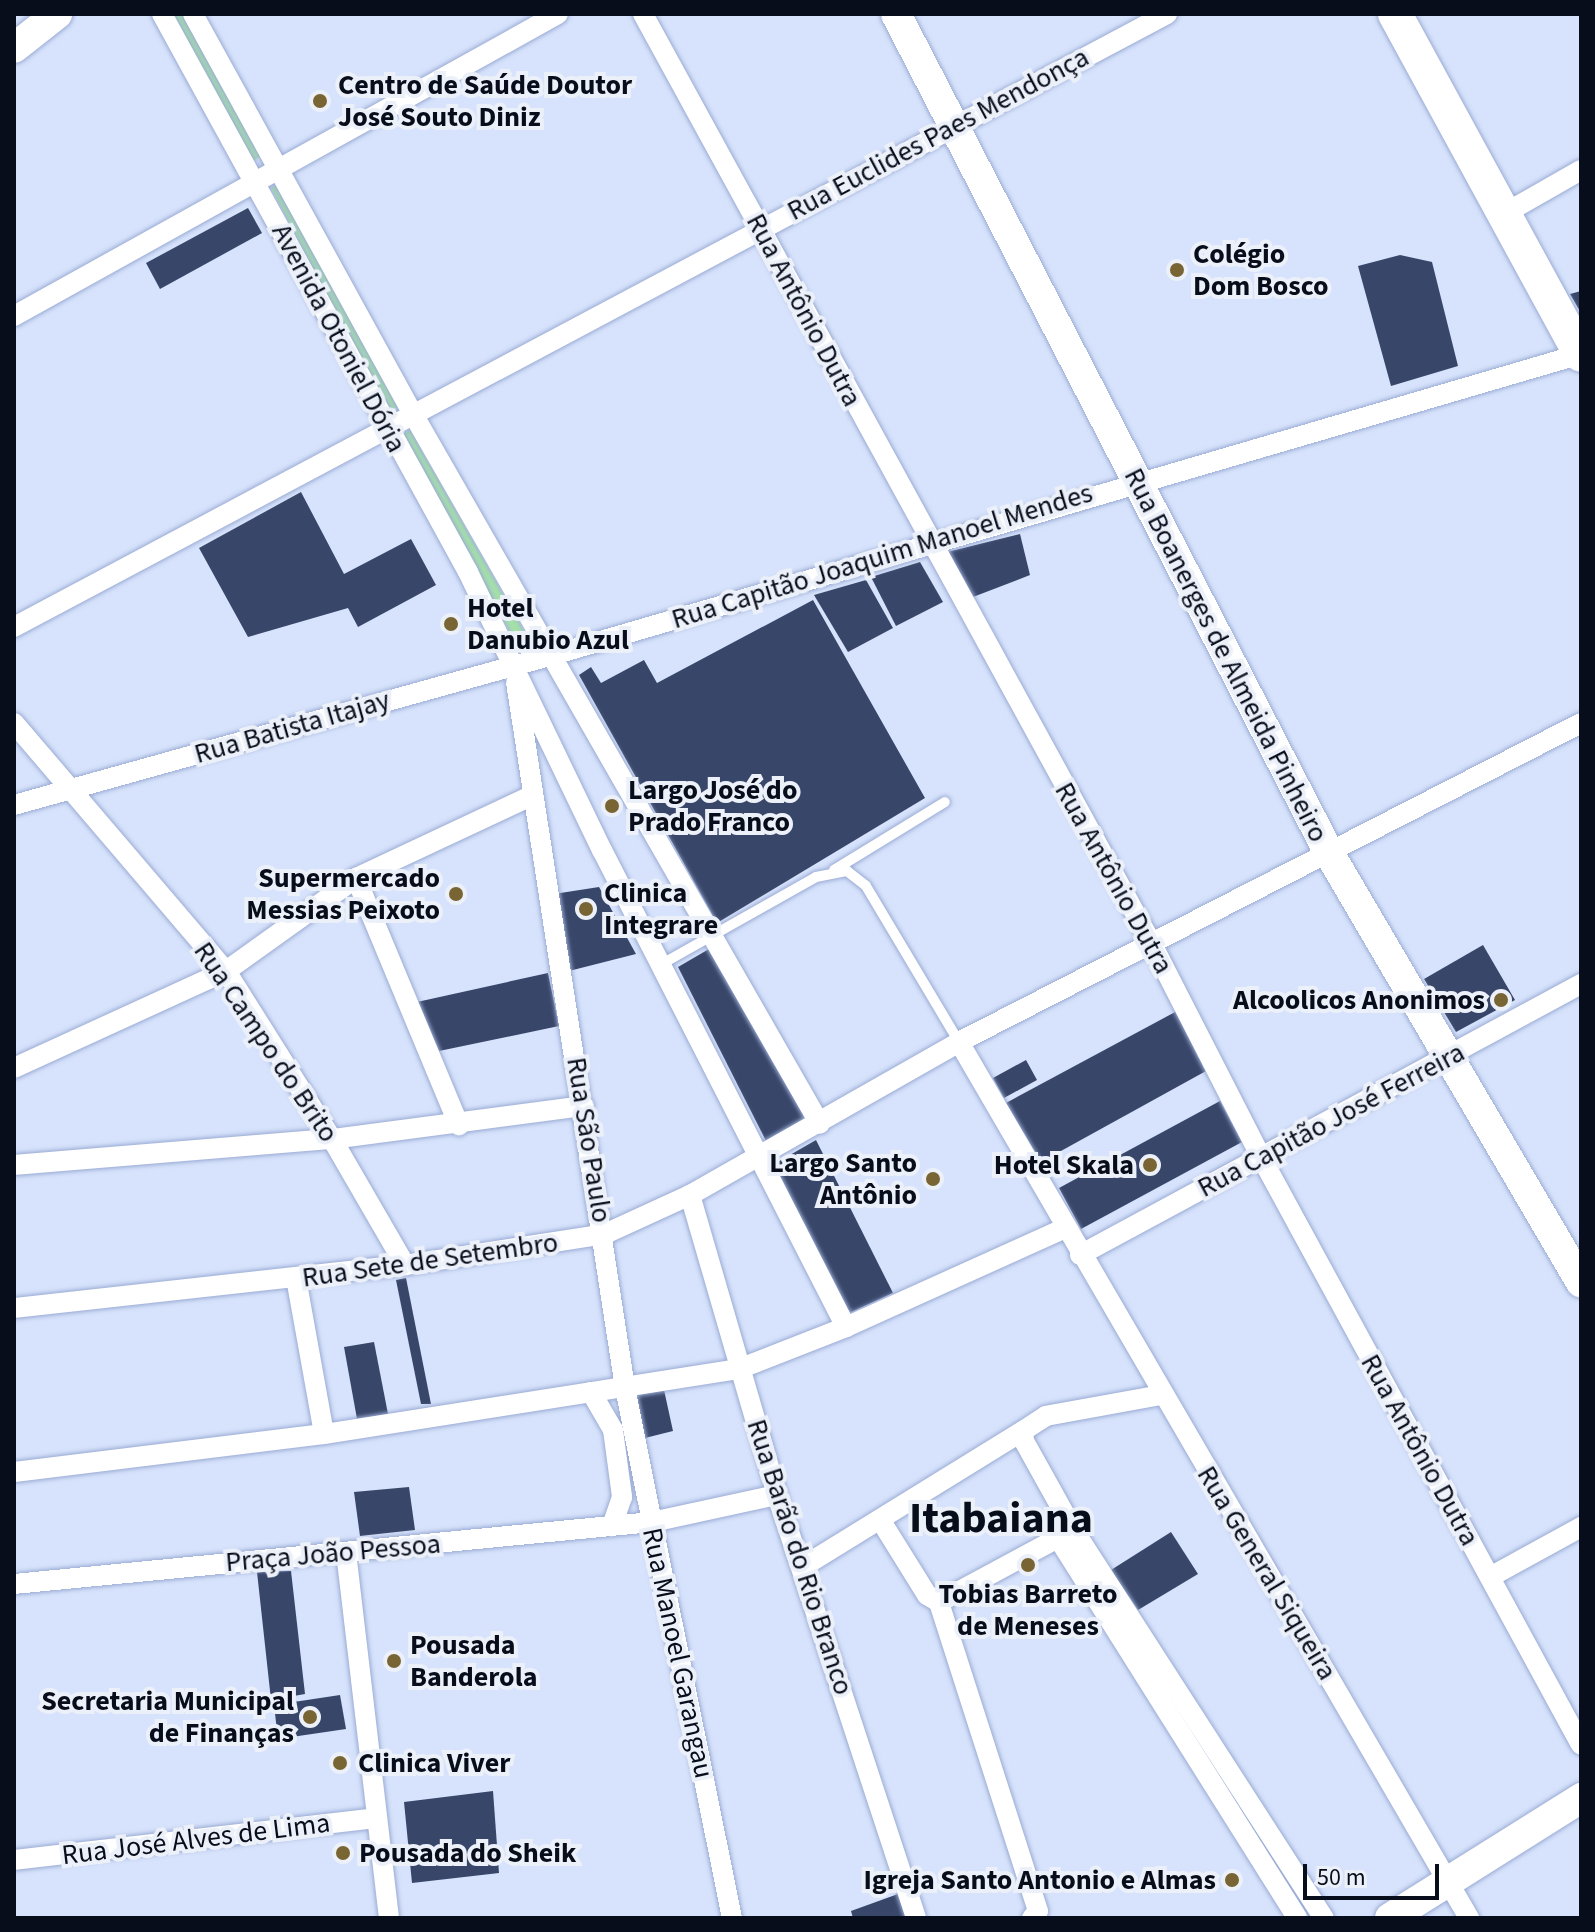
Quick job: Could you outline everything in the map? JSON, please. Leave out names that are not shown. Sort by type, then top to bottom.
[{"type":"main road","points":[[1395,14],[1502,215],[1581,354]]},
{"type":"street","points":[[14,48],[57,14]]},
{"type":"street","name":"Avenida Otoniel Dória","points":[[162,14],[267,174],[413,414],[715,933],[820,1124]]},
{"type":"street","name":"Avenida Otoniel Dória","points":[[193,14],[387,428],[514,662],[660,965],[846,1327]]},
{"type":"street","points":[[14,316],[558,14]]},
{"type":"street","name":"Rua Antônio Dutra","points":[[643,14],[928,543],[1153,946],[1261,1157],[1581,1745]]},
{"type":"street","name":"Rua Boanerges de Almeida Pinheiro","points":[[896,14],[1329,853],[1581,1283]]},
{"type":"street","name":"Rua Euclides Paes Mendonça","points":[[14,627],[760,227],[953,129],[1167,14]]},
{"type":"street","points":[[1502,215],[1581,170]]},
{"type":"street","name":"Rua Capitão Joaquim Manoel Mendes","points":[[514,662],[553,655],[1136,480],[1581,354]]},
{"type":"street","name":"Rua Batista Itajay","points":[[15,805],[71,792],[514,662]]},
{"type":"street","name":"Rua São Paulo","points":[[514,662],[531,796],[605,1234],[625,1388]]},
{"type":"street","name":"Rua Campo do Brito","points":[[14,723],[226,971],[332,1139],[405,1265]]},
{"type":"street","points":[[820,1124],[959,1042],[1153,946],[1581,723]]},
{"type":"street","points":[[15,805],[38,782],[38,751]]},
{"type":"street","points":[[14,1068],[226,971],[356,878],[531,796]]},
{"type":"street","points":[[356,878],[459,1125]]},
{"type":"street","name":"Rua Capitão José Ferreira","points":[[1080,1255],[1581,984]]},
{"type":"street","points":[[14,1472],[324,1434],[739,1369],[846,1327],[1065,1228],[959,1042]]},
{"type":"street","points":[[14,1165],[332,1139],[459,1125],[584,1106]]},
{"type":"street","name":"Rua Sete de Setembro","points":[[14,1308],[405,1265],[605,1234],[690,1195],[820,1124]]},
{"type":"street","name":"Rua Barão do Rio Branco","points":[[690,1195],[777,1495],[804,1566],[916,1918]]},
{"type":"street","name":"Rua General Siqueira","points":[[1065,1228],[1469,1918]]},
{"type":"street","points":[[296,1278],[324,1434]]},
{"type":"street","name":"Rua Manoel Garangau","points":[[625,1388],[732,1918]]},
{"type":"street","points":[[591,1392],[613,1430],[622,1497],[612,1526]]},
{"type":"street","points":[[804,1566],[1060,1412],[1161,1395]]},
{"type":"street","points":[[1023,1436],[1066,1528],[1167,1712],[1256,1835],[1324,1918]]},
{"type":"street","name":"Praça João Pessoa","points":[[14,1584],[652,1522],[777,1495]]},
{"type":"street","points":[[881,1521],[933,1598],[1033,1916]]},
{"type":"street","points":[[1490,1577],[1581,1527]]},
{"type":"street","points":[[933,1598],[1066,1528]]},
{"type":"street","points":[[1066,1528],[1186,1701],[1297,1918]]},
{"type":"street","points":[[346,1552],[389,1918]]},
{"type":"street","points":[[1167,1712],[1186,1701]]},
{"type":"street","points":[[1390,1918],[1581,1798]]},
{"type":"street","name":"Rua José Alves de Lima","points":[[14,1860],[377,1818]]},
{"type":"lane","points":[[660,965],[833,870],[945,802]]},
{"type":"lane","points":[[833,870],[847,871],[866,886],[959,1042]]},
{"type":"green space","points":[[171,14],[184,14],[263,155],[253,161]]},
{"type":"green space","points":[[277,184],[398,407],[388,412],[271,188]]},
{"type":"green space","points":[[410,430],[524,631],[512,636],[402,434]]},
{"type":"building","points":[[248,208],[262,233],[160,289],[146,263]]},
{"type":"building","points":[[1400,255],[1432,262],[1458,366],[1391,386],[1358,266]]},
{"type":"building","points":[[1581,291],[1581,313],[1570,294]]},
{"type":"building","points":[[301,492],[344,574],[411,539],[436,585],[358,627],[348,608],[248,637],[199,548]]},
{"type":"building","points":[[1020,534],[1030,575],[973,597],[947,552]]},
{"type":"building","points":[[920,562],[943,602],[896,626],[871,577]]},
{"type":"building","points":[[866,580],[893,628],[848,652],[814,595]]},
{"type":"building","points":[[813,600],[925,798],[717,923],[579,675],[591,667],[601,683],[644,660],[657,683]]},
{"type":"building","points":[[599,887],[636,954],[565,972],[554,894]]},
{"type":"building","points":[[1483,945],[1515,1000],[1456,1032],[1424,979]]},
{"type":"building","points":[[709,949],[806,1119],[766,1141],[678,967]]},
{"type":"building","points":[[548,973],[559,1026],[439,1051],[417,1002]]},
{"type":"building","points":[[1177,1011],[1206,1071],[1041,1162],[1006,1103]]},
{"type":"building","points":[[1026,1060],[1037,1080],[1004,1098],[993,1078]]},
{"type":"building","name":"Hotel Skala","points":[[1220,1101],[1242,1142],[1081,1229],[1059,1188]]},
{"type":"building","points":[[816,1140],[893,1293],[845,1315],[769,1167]]},
{"type":"building","points":[[406,1278],[431,1404],[421,1404],[396,1280]]},
{"type":"building","points":[[374,1342],[388,1414],[357,1419],[344,1347]]},
{"type":"building","points":[[664,1390],[673,1431],[641,1439],[634,1396]]},
{"type":"building","points":[[409,1487],[415,1530],[360,1536],[354,1492]]},
{"type":"building","points":[[1171,1532],[1198,1574],[1138,1610],[1111,1570]]},
{"type":"building","points":[[291,1571],[305,1694],[271,1700],[257,1572]]},
{"type":"building","name":"Secretaria Municipal de Finanças","points":[[340,1695],[346,1729],[278,1739],[274,1705]]},
{"type":"building","points":[[493,1791],[499,1873],[412,1883],[404,1802]]},
{"type":"building","points":[[898,1894],[906,1918],[853,1918],[851,1911]]},
{"type":"place","name":"Centro de Saúde Doutor José Souto Diniz","points":[[320,101]]},
{"type":"place","name":"Colégio Dom Bosco","points":[[1177,270]]},
{"type":"place","name":"Hotel Danubio Azul","points":[[451,624]]},
{"type":"place","name":"Largo José do Prado Franco","points":[[612,806]]},
{"type":"place","name":"Supermercado Messias Peixoto","points":[[456,894]]},
{"type":"place","name":"Clinica Integrare","points":[[586,909]]},
{"type":"place","name":"Alcoolicos Anonimos","points":[[1501,1000]]},
{"type":"place","name":"Hotel Skala","points":[[1150,1165]]},
{"type":"place","name":"Largo Santo Antônio","points":[[933,1179]]},
{"type":"place","name":"Tobias Barreto de Meneses","points":[[1028,1565]]},
{"type":"place","name":"Pousada Banderola","points":[[394,1661]]},
{"type":"place","name":"Secretaria Municipal de Finanças","points":[[310,1717]]},
{"type":"place","name":"Clinica Viver","points":[[340,1763]]},
{"type":"place","name":"Pousada do Sheik","points":[[343,1853]]},
{"type":"place","name":"Igreja Santo Antonio e Almas","points":[[1232,1880]]},
{"type":"district","name":"Itabaiana","points":[[1001,1519]]}]
